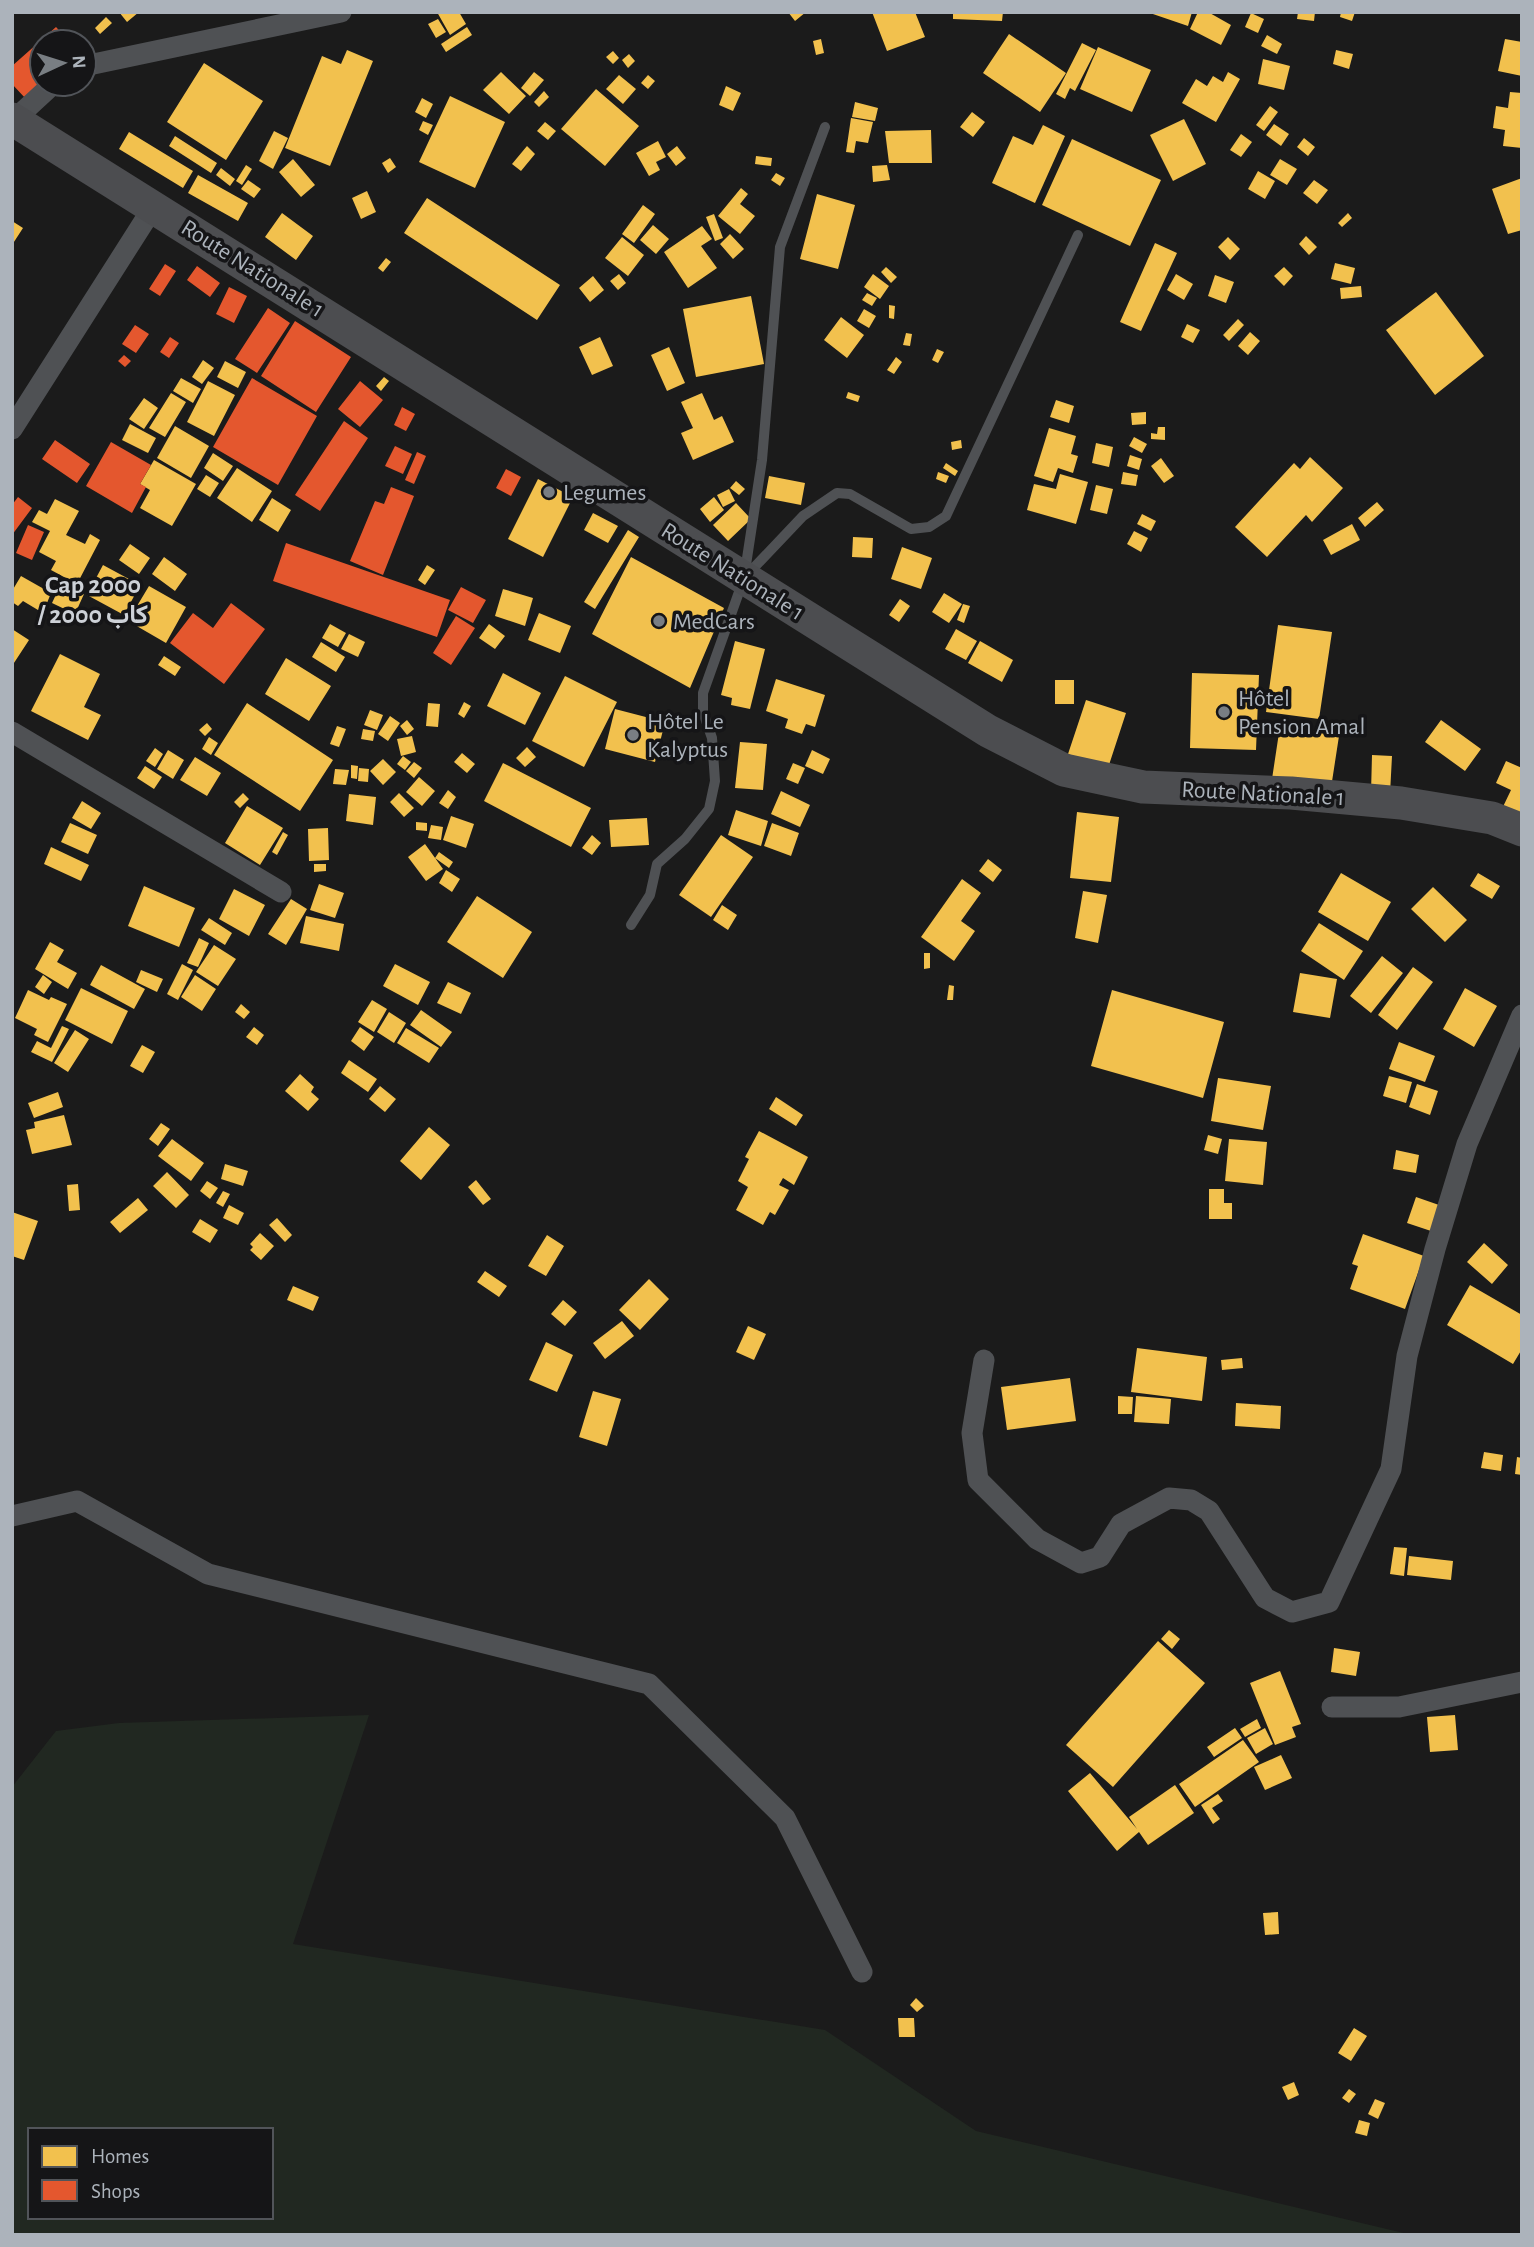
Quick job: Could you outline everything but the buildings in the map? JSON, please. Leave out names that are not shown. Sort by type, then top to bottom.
[{"type":"main road","name":"Route Nationale 1","points":[[13,119],[988,731],[1064,770],[1143,787],[1291,793],[1401,803],[1492,818],[1522,830]]},
{"type":"street","points":[[98,63],[341,12]]},
{"type":"street","points":[[13,119],[37,98]]},
{"type":"street","points":[[12,429],[155,206]]},
{"type":"street","points":[[12,732],[281,892]]},
{"type":"street","points":[[984,1360],[972,1433],[978,1480],[1037,1539],[1081,1563],[1100,1557],[1121,1524],[1169,1498],[1191,1500],[1209,1511],[1265,1598],[1292,1612],[1329,1602],[1391,1469],[1407,1356],[1434,1249],[1467,1144],[1522,1016]]},
{"type":"street","points":[[12,1516],[77,1501],[208,1574],[649,1684],[785,1818],[862,1972]]},
{"type":"street","points":[[1332,1707],[1399,1707],[1522,1682]]},
{"type":"lane","points":[[631,925],[650,895],[657,864],[685,839],[709,809],[715,781],[712,738],[703,712],[703,693],[744,578],[762,460],[780,247],[825,127]]},
{"type":"lane","points":[[744,578],[803,516],[837,493],[850,494],[911,529],[929,527],[946,516],[1078,235]]},
{"type":"shaded area","points":[[369,1715],[293,1944],[825,2030],[976,2131],[1412,2235],[12,2235],[12,1787],[56,1731],[119,1723]]},
{"type":"place","name":"Legumes","points":[[549,492]]},
{"type":"place","name":"MedCars","points":[[659,621]]},
{"type":"place","name":"Hôtel Pension Amal","points":[[1224,712]]},
{"type":"place","name":"Hôtel Le Kalyptus","points":[[633,735]]},
{"type":"district","name":"Cap 2000 / كاب 2000","points":[[93,599]]}]
